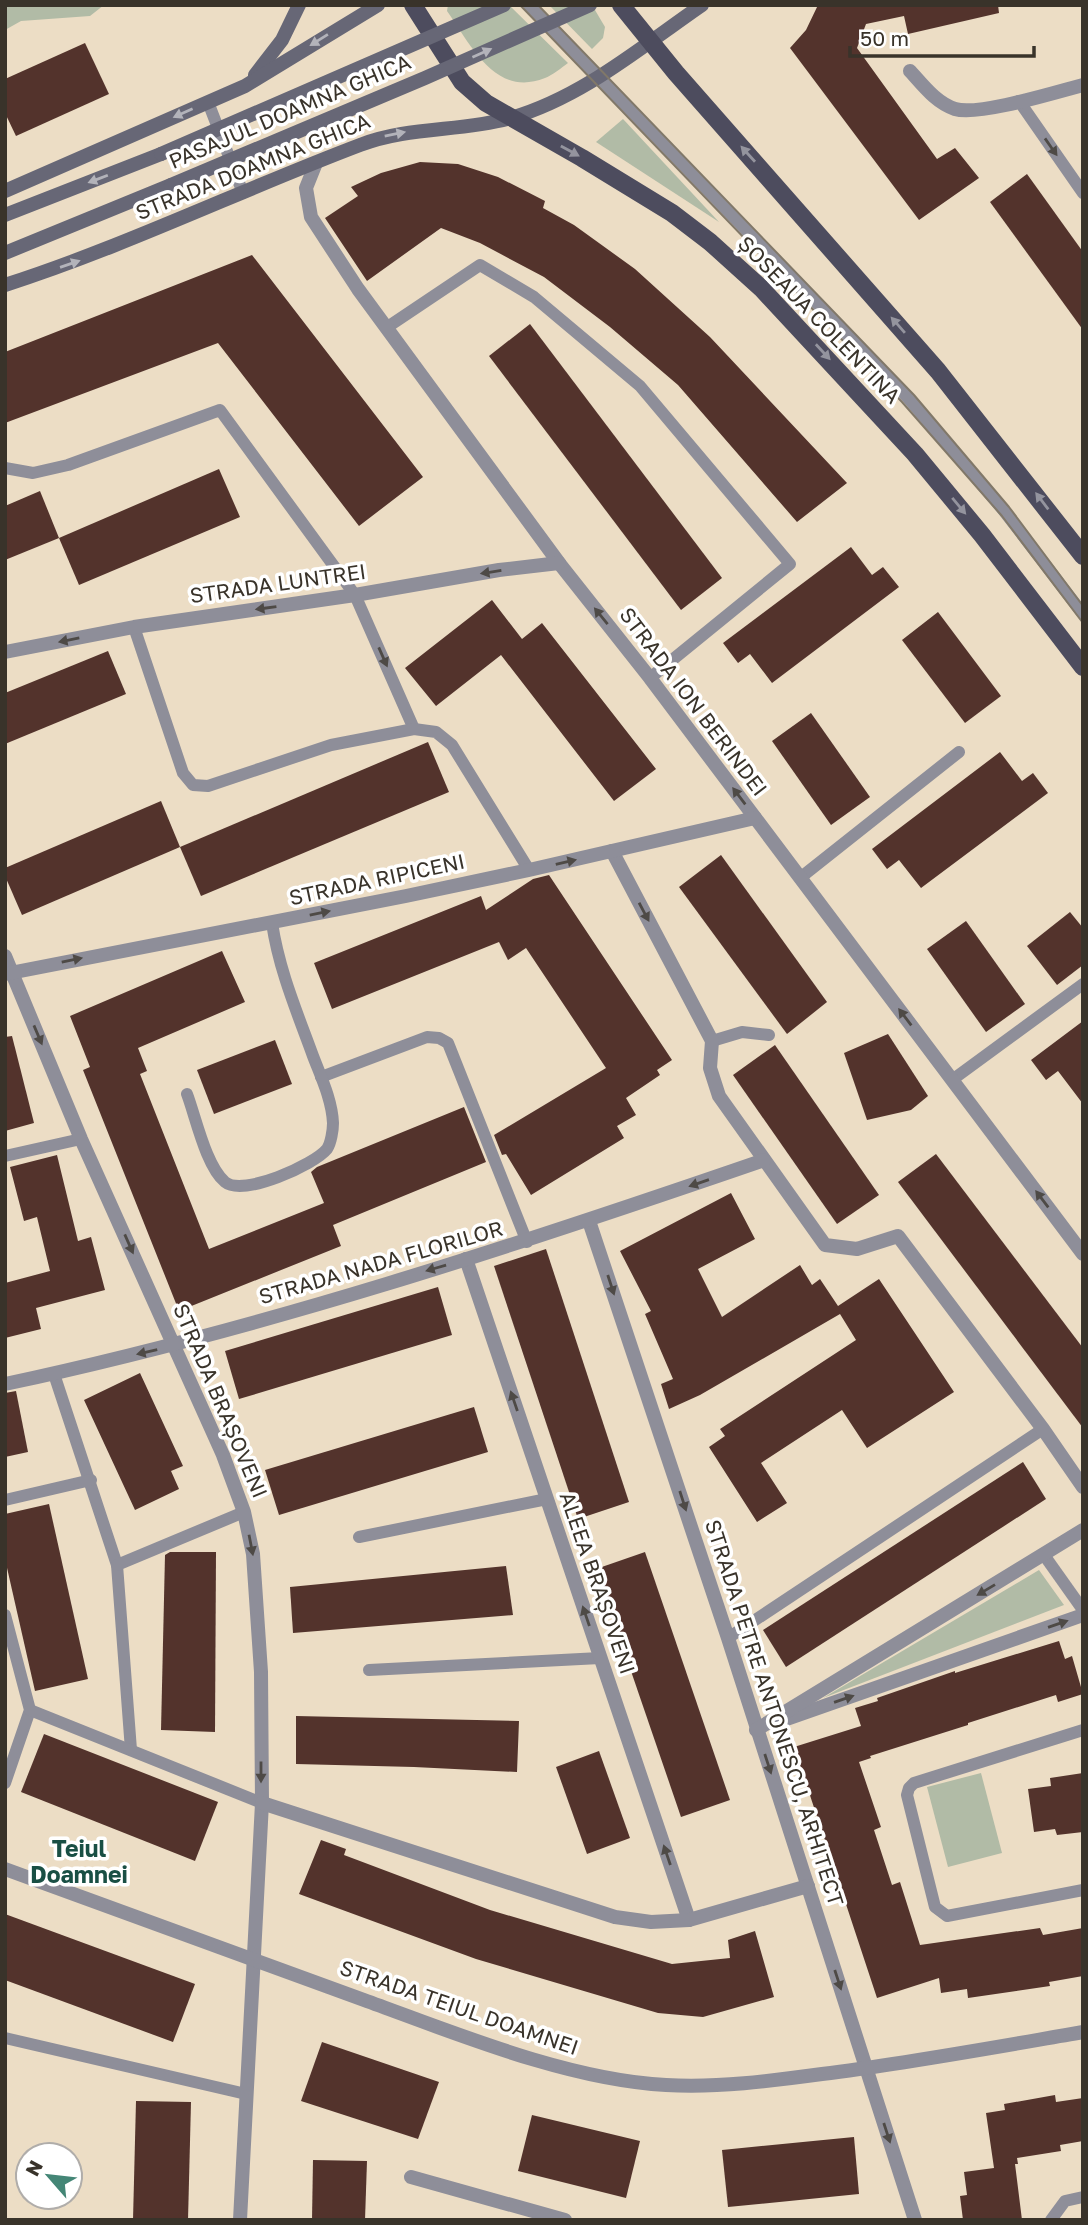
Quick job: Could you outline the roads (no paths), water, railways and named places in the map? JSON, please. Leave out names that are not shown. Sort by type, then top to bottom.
[{"type":"main road","points":[[245,86],[282,40],[299,5]]},
{"type":"main road","points":[[5,191],[245,86],[378,5]]},
{"type":"main road","name":"ȘOSEAUA COLENTINA","points":[[413,5],[462,82],[486,103],[635,189],[682,220],[738,265],[915,454],[1080,661]]},
{"type":"main road","name":"PASAJUL DOAMNA GHICA","points":[[5,215],[161,154],[504,5]]},
{"type":"main road","name":"PASAJUL DOAMNA GHICA","points":[[5,253],[425,78],[590,5]]},
{"type":"main road","points":[[621,5],[946,380],[1083,556]]},
{"type":"main road","name":"STRADA DOAMNA GHICA","points":[[5,285],[77,262],[393,134],[510,118],[556,100],[599,78],[702,5]]},
{"type":"street","points":[[910,71],[941,102],[956,109],[972,110],[1083,85]]},
{"type":"street","name":"STRADA ION BERINDEI","points":[[316,163],[306,188],[311,217],[386,328],[559,564],[650,678],[1083,1254]]},
{"type":"street","name":"STRADA LUNTREI","points":[[5,652],[134,627],[355,595],[499,570],[559,564]]},
{"type":"street","name":"STRADA RIPICENI","points":[[9,973],[529,870],[755,818]]},
{"type":"street","points":[[612,851],[712,1041],[710,1068],[719,1096],[825,1245],[857,1249],[898,1236],[1043,1429],[1083,1487]]},
{"type":"street","points":[[5,956],[9,973]]},
{"type":"street","name":"STRADA BRAȘOVENI","points":[[9,973],[223,1455],[244,1511],[253,1554],[261,1672],[262,1802],[240,2220]]},
{"type":"street","name":"STRADA NADA FLORILOR","points":[[5,1384],[175,1345],[527,1241],[764,1160]]},
{"type":"street","name":"STRADA PETRE ANTONESCU, ARHITECT","points":[[589,1221],[728,1638],[915,2220]]},
{"type":"street","name":"ALEEA BRAȘOVENI","points":[[466,1259],[689,1920]]},
{"type":"street","points":[[756,1730],[1083,1530]]},
{"type":"street","points":[[756,1730],[1083,1613]]},
{"type":"street","points":[[262,1802],[615,1917],[651,1922],[689,1920],[808,1886]]},
{"type":"street","name":"STRADA TEIUL DOAMNEI","points":[[5,1869],[526,2056],[615,2079],[663,2085],[709,2086],[866,2068],[1083,2032]]},
{"type":"street","points":[[411,2177],[565,2220]]},
{"type":"lane","points":[[529,5],[908,398],[1004,511],[1083,614]]},
{"type":"lane","points":[[1019,101],[1083,193]]},
{"type":"lane","points":[[208,103],[243,193]]},
{"type":"lane","points":[[386,328],[480,265],[534,297],[640,386],[790,564],[650,678]]},
{"type":"lane","points":[[5,468],[33,473],[68,465],[220,410],[355,595],[414,729]]},
{"type":"lane","points":[[134,627],[183,773],[193,785],[208,786],[331,745],[414,729],[436,732],[452,745],[529,870]]},
{"type":"lane","points":[[800,878],[959,752]]},
{"type":"lane","points":[[187,1094],[213,1166],[226,1183],[244,1187],[262,1183],[312,1162],[328,1147],[333,1125],[328,1097],[284,977],[272,923]]},
{"type":"lane","points":[[952,1080],[1083,984]]},
{"type":"lane","points":[[712,1041],[742,1032],[769,1035]]},
{"type":"lane","points":[[321,1077],[427,1037],[439,1038],[448,1043],[527,1241]]},
{"type":"lane","points":[[5,1156],[81,1139]]},
{"type":"lane","points":[[54,1374],[117,1565],[131,1750]]},
{"type":"lane","points":[[728,1638],[1043,1429]]},
{"type":"lane","points":[[5,1500],[90,1480]]},
{"type":"lane","points":[[359,1537],[547,1499]]},
{"type":"lane","points":[[117,1565],[244,1511]]},
{"type":"lane","points":[[1044,1555],[1083,1613]]},
{"type":"lane","points":[[5,1615],[30,1710],[5,1783]]},
{"type":"lane","points":[[369,1670],[600,1658]]},
{"type":"lane","points":[[30,1710],[262,1802]]},
{"type":"lane","points":[[1083,1730],[914,1783],[907,1795],[935,1907],[941,1913],[947,1916],[1083,1891]]},
{"type":"lane","points":[[5,2038],[246,2094]]},
{"type":"lane","points":[[1051,2220],[1065,2201],[1083,2197]]},
{"type":"tram line","points":[[520,5],[902,402],[1002,516],[1083,623]]},
{"type":"tram line","points":[[538,5],[914,395],[1009,507],[1083,606]]},
{"type":"district","name":"Teiul Doamnei","points":[[79,1862]]}]
